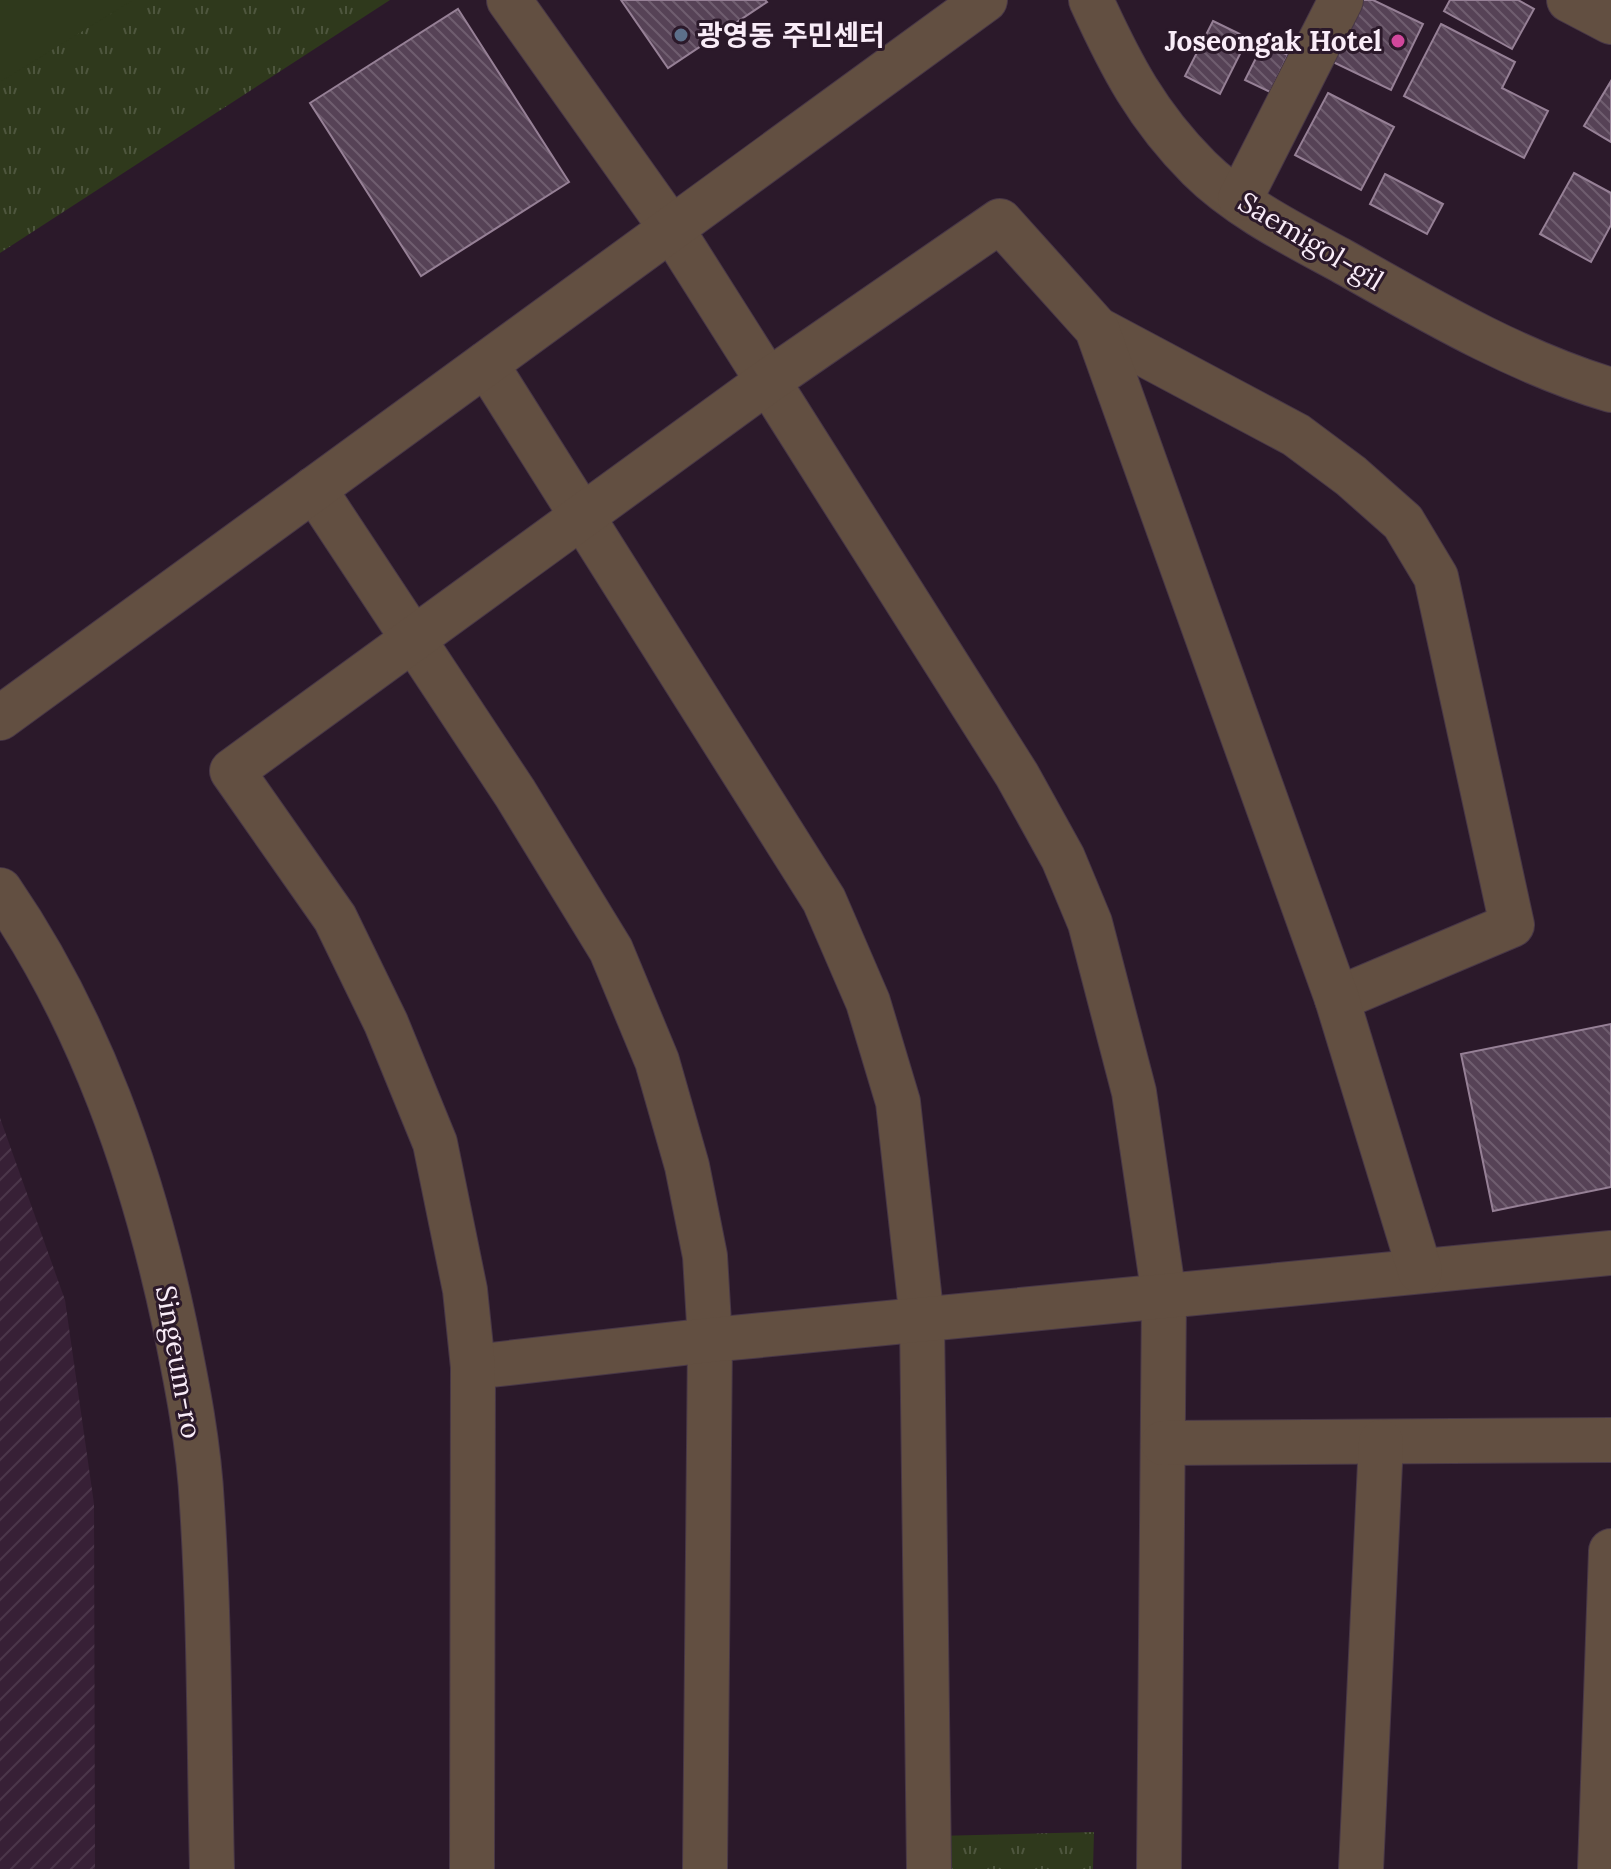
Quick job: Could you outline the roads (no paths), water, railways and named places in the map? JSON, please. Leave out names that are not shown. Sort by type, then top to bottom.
[{"type":"street","points":[[509,0],[671,228],[1017,775],[1063,858],[1090,923],[1134,1092],[1164,1296],[1159,1869]]},
{"type":"street","points":[[0,718],[985,0]]},
{"type":"street","name":"Saemigol-gil","points":[[1091,0],[1127,78],[1169,135],[1201,170],[1240,199],[1387,287],[1560,373],[1611,390]]},
{"type":"street","points":[[1240,199],[1341,0]]},
{"type":"street","points":[[1569,0],[1611,22]]},
{"type":"street","points":[[472,1869],[473,1367],[465,1290],[435,1143],[386,1023],[335,918],[232,771],[768,381],[1000,221],[1097,329],[1296,435],[1351,476],[1403,522],[1436,577],[1512,925],[1337,999]]},
{"type":"street","points":[[1097,329],[1337,999],[1420,1271]]},
{"type":"street","points":[[486,364],[824,900],[861,987],[898,1102],[922,1320],[929,1869]]},
{"type":"street","points":[[314,489],[515,793],[611,950],[657,1061],[687,1166],[705,1256],[710,1340],[705,1869]]},
{"type":"street","name":"Singeum-ro","points":[[0,890],[56,983],[113,1102],[164,1274],[187,1383],[202,1503],[212,1869]]},
{"type":"street","points":[[473,1367],[710,1340],[1611,1253]]},
{"type":"street","points":[[1163,1443],[1611,1440]]},
{"type":"street","points":[[1361,1869],[1381,1442]]},
{"type":"street","points":[[1600,1869],[1611,1551]]},
{"type":"place","name":"광영동 주민센터","points":[[681,35]]},
{"type":"place","name":"Joseongak Hotel","points":[[1398,41]]}]
